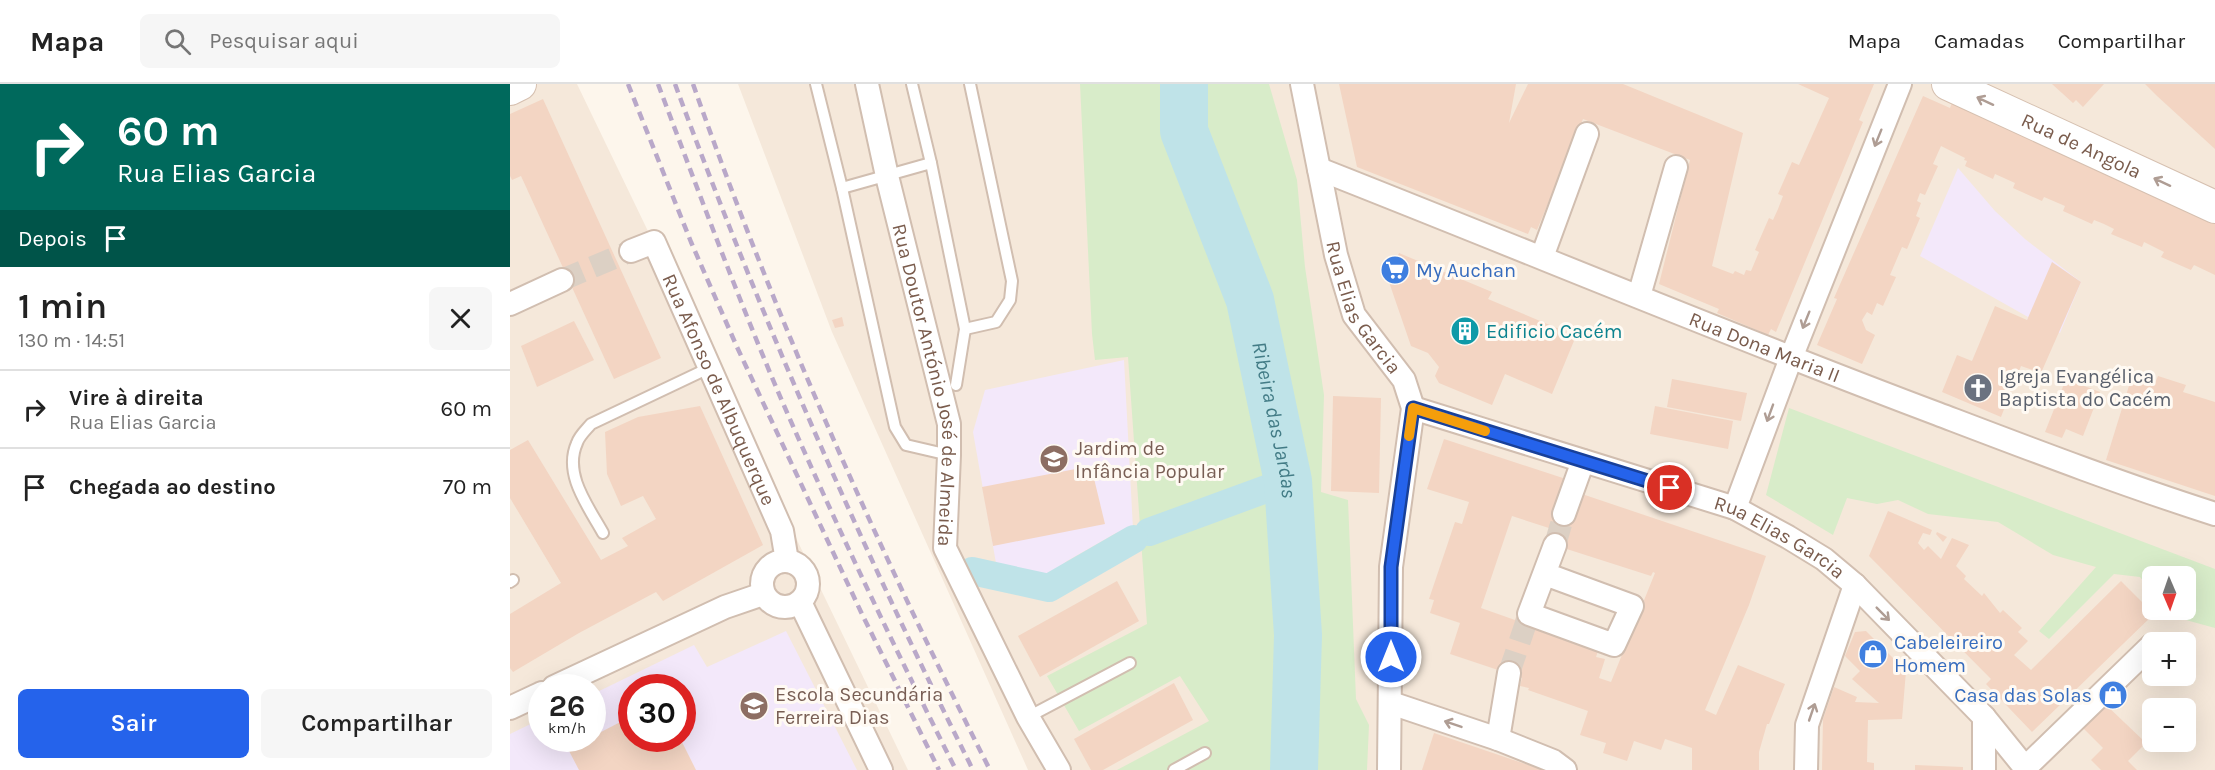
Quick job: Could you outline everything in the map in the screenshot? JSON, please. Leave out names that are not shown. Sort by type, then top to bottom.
[{"type":"street","points":[[510,89],[520,84]]},
{"type":"street","name":"Rua Doutor António José de Almeida","points":[[867,84],[887,176],[949,424],[945,548],[1028,717],[1059,770]]},
{"type":"street","name":"Rua Elias Garcia","points":[[1302,84],[1336,255],[1354,315],[1404,380],[1413,408],[1735,508],[1824,559],[1855,585],[1984,717],[2026,769]]},
{"type":"street","points":[[1735,508],[1791,358],[1899,84]]},
{"type":"street","name":"Rua de Angola","points":[[1948,84],[2215,207]]},
{"type":"street","points":[[1542,257],[1587,135]]},
{"type":"street","points":[[1639,296],[1676,167]]},
{"type":"street","name":"Rua Dona Maria II","points":[[1319,169],[1791,358],[2124,485],[2215,514]]},
{"type":"street","name":"Rua Afonso de Albuquerque","points":[[631,251],[654,242],[782,531],[787,561]]},
{"type":"street","points":[[510,304],[562,280]]},
{"type":"street","points":[[1389,770],[1391,567],[1413,408]]},
{"type":"street","points":[[1564,514],[1583,461]]},
{"type":"street","points":[[1545,573],[1555,545]]},
{"type":"street","points":[[787,561],[795,563],[806,575],[808,588],[800,602],[785,608],[768,601],[763,594],[762,578],[772,564],[787,561]]},
{"type":"street","points":[[1806,770],[1807,725],[1855,585]]},
{"type":"street","points":[[582,674],[725,608],[763,594]]},
{"type":"street","points":[[800,602],[881,770]]},
{"type":"street","points":[[2026,769],[2142,655]]},
{"type":"street","points":[[1498,739],[1509,673]]},
{"type":"street","points":[[510,708],[528,700]]},
{"type":"street","points":[[1391,703],[1498,739],[1553,761],[1565,770]]},
{"type":"street","points":[[1984,717],[1984,770]]},
{"type":"lane","points":[[816,84],[843,188],[895,427],[906,445],[949,455]]},
{"type":"lane","points":[[912,84],[931,163],[965,329],[956,385]]},
{"type":"lane","points":[[965,329],[996,322],[1010,300],[1012,281],[970,84]]},
{"type":"lane","points":[[843,188],[931,163]]},
{"type":"lane","points":[[603,533],[575,481],[571,461],[577,441],[591,424],[709,368]]},
{"type":"lane","points":[[1028,717],[1130,663]]},
{"type":"lane","points":[[1174,770],[1205,753]]},
{"type":"shaded area","points":[[510,84],[577,84],[908,770],[510,770]]},
{"type":"shaded area","points":[[738,84],[2215,84],[2215,770],[1028,770],[832,332]]},
{"type":"shaded area","points":[[1958,168],[1995,211],[2025,239],[2081,282],[2060,333],[2027,320],[2028,317],[1920,256]]},
{"type":"shaded area","name":"Jardim de Infância Popular","points":[[1124,360],[1133,529],[1116,533],[1054,571],[1038,578],[1026,578],[997,569],[973,432],[985,390]]},
{"type":"shaded area","name":"Escola Secundária Ferreira Dias","points":[[786,631],[857,770],[510,770],[510,734],[528,725],[528,752],[606,752],[606,688],[618,682],[618,752],[696,752],[696,674],[634,674],[694,645],[707,667]]},
{"type":"green space","points":[[1080,84],[1269,84],[1297,180],[1305,267],[1324,395],[1321,492],[1348,500],[1356,699],[1369,725],[1367,770],[1117,770],[1209,721],[1180,676],[1079,731],[1047,676],[1147,624],[1128,357],[1095,360]]},
{"type":"green space","points":[[1789,408],[2215,569],[2215,628],[2186,620],[2196,620],[2196,566],[2142,566],[2142,579],[2140,577],[2114,574],[2049,639],[2039,631],[2096,567],[2053,555],[1998,522],[1928,514],[1898,500],[1877,504],[1847,498],[1833,535],[1766,495]]},
{"type":"building","points":[[1339,84],[1516,84],[1509,123],[1528,84],[1623,84],[1743,133],[1712,266],[1733,274],[1735,271],[1744,275],[1746,270],[1751,271],[1759,252],[1755,250],[1769,218],[1773,220],[1778,209],[1783,196],[1778,194],[1792,162],[1799,165],[1829,98],[1798,84],[1874,84],[1859,120],[1863,122],[1776,332],[1771,329],[1768,335],[1717,313],[1719,309],[1659,284],[1690,160],[1583,119],[1537,230],[1531,227],[1528,234],[1357,167]]},
{"type":"building","points":[[2052,84],[2104,84],[2083,107],[2076,100],[2073,103]]},
{"type":"building","points":[[2145,84],[2215,84],[2215,149],[2156,95]]},
{"type":"building","points":[[1923,96],[1950,108],[1953,100],[2215,222],[2215,275],[2194,265],[2191,270],[2161,257],[2164,252],[2144,242],[2142,247],[2111,234],[2114,229],[2104,224],[2094,220],[2092,224],[2063,211],[2065,206],[2044,197],[2042,201],[2013,188],[2015,183],[1995,174],[1993,179],[1965,166],[1967,161],[1964,160],[1965,158],[1941,146],[1933,164],[1938,166],[1925,195],[1920,193],[1917,201],[1921,203],[1916,216],[1920,218],[1907,249],[1902,247],[1890,275],[1896,277],[1883,306],[1877,303],[1872,315],[1867,312],[1862,320],[1866,330],[1875,335],[1862,364],[1817,345],[1837,299],[1834,298]]},
{"type":"building","points":[[543,99],[661,358],[614,379],[521,176],[512,180],[510,176],[510,114]]},
{"type":"building","name":"Edificio Cacém","points":[[1399,253],[1492,292],[1488,299],[1576,336],[1552,394],[1505,374],[1492,405],[1439,383],[1435,376],[1439,367],[1428,353],[1411,346],[1390,285],[1393,278],[1389,276]]},
{"type":"building","points":[[2052,262],[2081,282],[2041,373],[2021,366],[2001,417],[1942,392],[1957,355],[1972,361],[1995,306],[2027,320]]},
{"type":"building","points":[[842,317],[844,326],[835,328],[832,320]]},
{"type":"building","points":[[574,321],[594,360],[537,387],[521,346]]},
{"type":"building","points":[[2074,370],[2095,376],[2092,383],[2073,376]]},
{"type":"building","points":[[2132,376],[2155,383],[2158,376],[2186,385],[2183,392],[2215,402],[2215,496],[2106,460]]},
{"type":"building","points":[[1672,379],[1747,393],[1741,421],[1667,407]]},
{"type":"building","points":[[2066,379],[2100,392],[2083,436],[2066,429],[2062,438],[2045,432]]},
{"type":"building","points":[[1333,396],[1381,398],[1379,493],[1331,491]]},
{"type":"building","points":[[700,406],[763,545],[663,601],[656,592],[579,633],[513,672],[510,668],[510,614],[561,583],[510,498],[510,450],[528,440],[601,560],[628,546],[622,538],[656,519],[643,496],[621,506],[607,474],[605,432],[638,417]]},
{"type":"building","points":[[1655,406],[1733,421],[1728,449],[1650,434]]},
{"type":"building","points":[[1444,439],[1569,480],[1576,492],[1766,556],[1749,605],[1705,710],[1716,715],[1738,665],[1785,684],[1769,724],[1767,724],[1759,752],[1759,770],[1692,770],[1692,748],[1665,739],[1661,750],[1634,741],[1627,761],[1603,753],[1606,743],[1580,735],[1588,711],[1520,686],[1522,678],[1450,654],[1460,623],[1430,613],[1434,600],[1429,599],[1455,522],[1462,524],[1469,502],[1427,489]],"holes":[[[1512,516],[1552,529],[1548,543],[1651,576],[1653,572],[1655,573],[1611,682],[1599,678],[1605,659],[1596,657],[1599,648],[1516,617],[1515,620],[1481,608]]]},
{"type":"building","points":[[1091,466],[1105,524],[993,546],[982,487]]},
{"type":"building","points":[[1888,511],[1932,530],[1930,535],[1923,533],[1918,543],[1924,550],[1928,546],[1941,559],[1952,538],[1969,545],[1956,566],[1966,576],[1964,579],[1982,596],[1984,593],[2000,613],[2003,610],[2022,628],[2018,632],[2028,641],[2014,655],[2031,670],[2121,581],[2142,602],[2142,620],[2148,620],[2032,732],[1986,684],[1991,679],[1869,556]]},
{"type":"building","points":[[1937,532],[1947,537],[1943,542],[1936,534]]},
{"type":"building","points":[[1117,581],[1139,621],[1040,677],[1018,636]]},
{"type":"building","points":[[1866,631],[1906,671],[1902,719],[1868,720],[1867,762],[1874,763],[1874,770],[1822,770],[1823,719],[1834,687],[1857,697],[1855,702],[1879,703],[1852,679],[1860,671],[1845,656],[1855,632]]},
{"type":"building","points":[[1174,683],[1193,720],[1103,770],[1091,770],[1074,739]]},
{"type":"building","points":[[2104,703],[2142,739],[2142,747],[2128,761],[2137,770],[2101,770],[2091,760],[2103,748],[2081,726]]},
{"type":"building","points":[[618,723],[618,752],[687,752],[696,770],[579,770],[570,752],[606,752],[606,729]]},
{"type":"building","points":[[1434,733],[1543,770],[1422,770]]},
{"type":"building","points":[[1915,765],[1963,767],[1963,770],[1915,770]]},
{"type":"waterway","name":"Ribeira das Jardas","points":[[1184,84],[1184,131],[1250,300],[1288,481],[1298,635],[1294,770]]},
{"type":"waterway","points":[[1149,532],[1288,481]]},
{"type":"waterway","points":[[972,571],[1049,588],[1134,539]]},
{"type":"tunnel","points":[[562,280],[631,251]]},
{"type":"tunnel","points":[[1555,545],[1564,514]]},
{"type":"tunnel","points":[[1509,673],[1529,614]]},
{"type":"railway","points":[[628,84],[691,242],[737,347],[861,612],[939,770]]},
{"type":"railway","points":[[658,84],[782,401],[866,587],[956,770]]},
{"type":"railway","points":[[675,84],[742,259],[814,431],[891,602],[973,770]]},
{"type":"railway","points":[[693,84],[759,259],[830,432],[908,602],[990,770]]},
{"type":"slow traffic","points":[[1409,436],[1413,408],[1485,431]]},
{"type":"place","name":"My Auchan","points":[[1395,270]]},
{"type":"place","name":"Edificio Cacém","points":[[1465,331]]},
{"type":"place","name":"Igreja Evangélica Baptista do Cacém","points":[[1978,388]]},
{"type":"place","name":"Jardim de Infância Popular","points":[[1054,459]]},
{"type":"place","name":"Cabeleireiro Homem","points":[[1873,654]]},
{"type":"place","name":"Casa das Solas","points":[[2113,695]]},
{"type":"place","name":"Escola Secundária Ferreira Dias","points":[[754,706]]},
{"type":"route","points":[[1391,657],[1391,567],[1413,408],[1670,488]]}]
